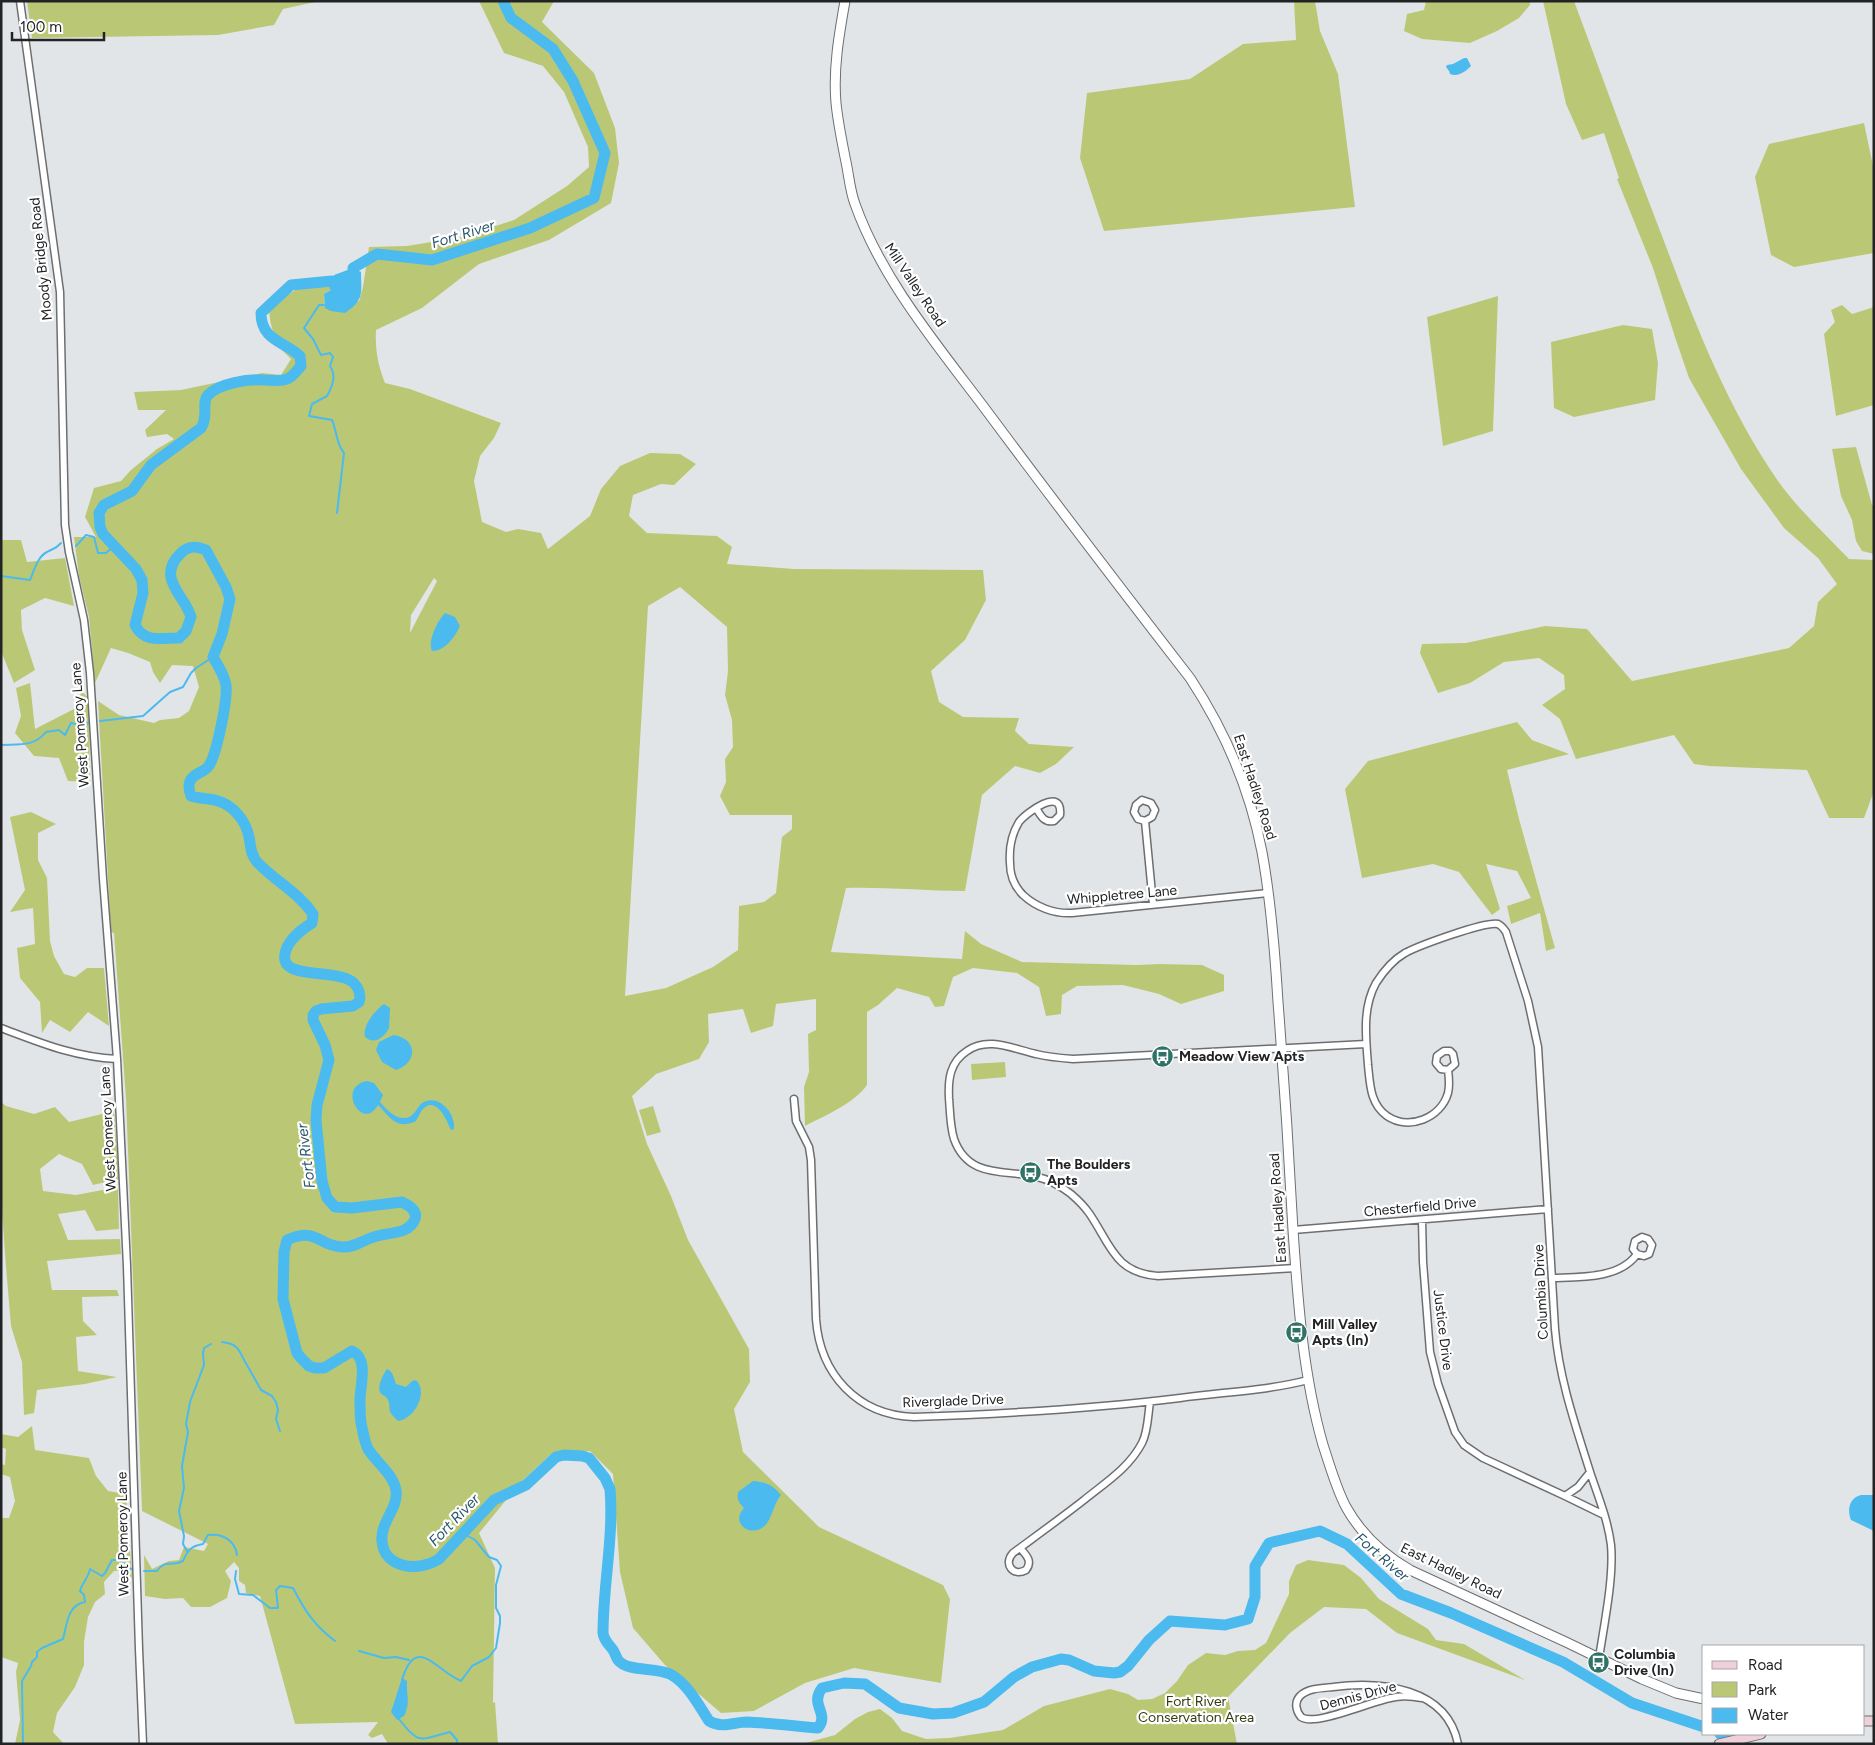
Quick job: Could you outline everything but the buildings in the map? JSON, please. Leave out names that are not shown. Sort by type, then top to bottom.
[{"type":"main road","points":[[1722,1743],[1754,1735]]},
{"type":"street","name":"Moody Bridge Road","points":[[20,1],[60,292],[64,516]]},
{"type":"street","name":"Mill Valley Road","points":[[846,1],[835,77],[836,102],[840,133],[854,201],[867,236],[881,263],[902,295],[1084,541]]},
{"type":"street","name":"West Pomeroy Lane","points":[[64,516],[69,552],[84,620],[90,673],[117,1059],[128,1275],[138,1649],[143,1744]]},
{"type":"street","name":"East Hadley Road","points":[[1084,541],[1190,678],[1219,725],[1234,759],[1254,820],[1262,853],[1268,892],[1282,1048],[1301,1333],[1308,1380],[1324,1448],[1341,1497],[1351,1516],[1374,1543],[1393,1559],[1416,1573],[1659,1687],[1702,1699]]},
{"type":"street","name":"Whippletree Lane","points":[[1036,808],[1018,824],[1010,848],[1010,862],[1013,879],[1018,890],[1028,899],[1048,910],[1066,913],[1268,892]]},
{"type":"street","points":[[1146,821],[1154,904]]},
{"type":"street","name":"Columbia Drive","points":[[1366,1044],[1367,1014],[1370,997],[1381,976],[1395,961],[1408,951],[1444,938],[1490,925],[1498,924],[1503,927],[1530,1008],[1540,1066],[1560,1373],[1604,1515],[1611,1550],[1608,1592],[1599,1658]]},
{"type":"street","points":[[1,1028],[59,1050],[100,1058],[117,1059]]},
{"type":"street","points":[[1296,1268],[1158,1276],[1142,1274],[1127,1266],[1113,1254],[1087,1210],[1064,1189],[1036,1176],[986,1170],[970,1161],[960,1150],[951,1126],[949,1082],[951,1070],[967,1050],[978,1045],[999,1044],[1045,1056],[1073,1059],[1366,1044],[1371,1095],[1384,1114],[1396,1120],[1409,1122],[1427,1119],[1438,1111],[1444,1103],[1448,1092],[1448,1070]]},
{"type":"street","name":"Riverglade Drive","points":[[794,1099],[796,1121],[811,1153],[816,1319],[819,1341],[829,1368],[850,1393],[863,1402],[879,1410],[907,1417],[1054,1410],[1150,1402],[1259,1389],[1308,1380]]},
{"type":"street","name":"Chesterfield Drive","points":[[1293,1230],[1548,1210]]},
{"type":"street","name":"Justice Drive","points":[[1422,1220],[1423,1262],[1431,1356],[1438,1384],[1455,1432],[1464,1445],[1483,1458],[1604,1515]]},
{"type":"street","points":[[1553,1278],[1604,1273],[1625,1266],[1637,1254]]},
{"type":"street","points":[[1020,1548],[1118,1474],[1143,1442],[1150,1402]]},
{"type":"street","points":[[1565,1496],[1578,1487],[1590,1472]]},
{"type":"street","name":"Dennis Drive","points":[[1422,1698],[1393,1697],[1327,1717],[1310,1720],[1301,1717],[1297,1707],[1298,1699],[1304,1693],[1314,1690],[1352,1685],[1394,1687],[1422,1698],[1438,1709],[1454,1731],[1458,1744]]},
{"type":"green space","points":[[27,1],[320,1],[283,9],[274,25],[218,35],[32,38]]},
{"type":"green space","points":[[479,1],[554,1],[542,22],[594,73],[615,128],[619,163],[611,203],[549,240],[479,264],[422,308],[376,330],[380,370],[385,383],[410,389],[501,423],[494,438],[480,456],[474,481],[482,522],[506,532],[518,529],[541,533],[548,549],[590,516],[601,489],[620,466],[650,453],[680,454],[696,464],[674,485],[661,484],[633,495],[629,516],[647,533],[717,536],[732,547],[727,564],[794,569],[983,570],[986,600],[965,640],[931,671],[939,702],[963,717],[1019,718],[1015,731],[1029,744],[1074,747],[1056,764],[1040,773],[1015,766],[982,795],[965,891],[846,888],[831,952],[962,959],[965,931],[981,944],[1022,962],[1202,965],[1224,975],[1224,991],[1181,1004],[1159,994],[1123,985],[1077,986],[1062,995],[1061,1014],[1046,1016],[1039,987],[1017,973],[973,968],[953,977],[944,1006],[935,1007],[929,997],[897,988],[867,1012],[867,1085],[855,1098],[805,1126],[804,1087],[809,1072],[808,1034],[816,1030],[816,999],[776,1004],[773,1026],[751,1033],[743,1009],[708,1014],[709,1042],[699,1059],[656,1074],[632,1096],[647,1144],[671,1196],[688,1240],[749,1349],[750,1382],[734,1409],[743,1452],[819,1527],[943,1585],[950,1599],[941,1683],[854,1668],[805,1683],[754,1711],[721,1713],[665,1665],[633,1628],[620,1572],[613,1474],[590,1451],[550,1455],[521,1482],[479,1533],[495,1568],[493,1703],[495,1702],[498,1744],[388,1744],[382,1734],[372,1738],[368,1735],[378,1722],[295,1724],[260,1596],[246,1593],[245,1585],[239,1581],[239,1568],[234,1562],[225,1571],[231,1581],[227,1598],[210,1607],[191,1607],[183,1598],[165,1599],[145,1596],[144,1555],[152,1569],[169,1561],[179,1560],[184,1547],[204,1551],[208,1544],[142,1511],[126,1099],[114,933],[111,932],[98,701],[119,715],[154,723],[160,720],[179,718],[189,711],[199,687],[193,666],[172,665],[160,683],[153,672],[150,662],[111,648],[95,683],[89,617],[79,576],[74,537],[96,537],[85,517],[94,488],[121,481],[131,470],[157,449],[174,439],[167,434],[147,437],[145,430],[166,410],[138,410],[134,392],[181,390],[262,373],[281,375],[291,359],[282,350],[284,341],[276,336],[274,332],[269,309],[286,296],[300,287],[332,281],[331,290],[324,294],[325,308],[359,301],[369,247],[407,246],[462,237],[514,220],[567,186],[589,167],[588,147],[564,92],[543,66],[504,53]],"holes":[[[434,578],[437,581],[410,633],[411,615]],[[680,587],[727,627],[728,671],[725,695],[732,720],[733,747],[725,759],[726,782],[720,796],[730,815],[792,815],[792,829],[782,837],[776,893],[764,902],[739,906],[738,950],[713,967],[666,988],[625,996],[648,606]]]},
{"type":"green space","points":[[1294,1],[1315,1],[1320,31],[1338,74],[1355,207],[1104,231],[1080,158],[1087,93],[1190,79],[1243,44],[1296,40]]},
{"type":"green space","points":[[1426,1],[1530,1],[1530,5],[1519,18],[1497,31],[1470,43],[1422,39],[1404,31],[1407,14],[1424,10]]},
{"type":"green space","points":[[1543,1],[1574,1],[1702,339],[1729,397],[1760,454],[1794,501],[1849,559],[1874,560],[1874,791],[1864,818],[1829,818],[1807,770],[1694,764],[1674,735],[1576,759],[1560,719],[1542,705],[1565,689],[1564,675],[1539,658],[1504,662],[1470,683],[1438,693],[1420,653],[1422,644],[1466,643],[1545,626],[1587,629],[1632,681],[1789,648],[1814,626],[1818,602],[1837,584],[1818,558],[1784,528],[1741,469],[1689,378],[1653,268],[1617,179],[1619,178],[1604,133],[1582,140],[1566,104]]},
{"type":"green space","points":[[1864,123],[1874,171],[1874,253],[1794,267],[1771,255],[1755,177],[1769,144]]},
{"type":"green space","points":[[1498,296],[1493,431],[1443,446],[1427,317]]},
{"type":"green space","points":[[1842,305],[1852,314],[1874,307],[1874,405],[1836,416],[1824,334],[1835,322],[1831,310]]},
{"type":"green space","points":[[1623,325],[1652,329],[1658,363],[1655,400],[1574,417],[1554,408],[1551,342]]},
{"type":"green space","points":[[1856,447],[1872,505],[1874,506],[1874,554],[1862,551],[1856,541],[1852,520],[1841,496],[1832,449]]},
{"type":"green space","points":[[1,540],[21,540],[27,562],[65,558],[74,606],[45,598],[21,610],[22,630],[35,670],[14,683],[1,651]]},
{"type":"green space","points":[[30,683],[35,729],[74,709],[82,691],[89,699],[90,782],[68,781],[59,758],[34,756],[15,733],[21,716],[16,688]]},
{"type":"green space","points":[[1517,722],[1532,740],[1569,754],[1507,770],[1555,948],[1546,951],[1540,913],[1511,924],[1507,906],[1531,898],[1517,871],[1486,864],[1500,909],[1492,915],[1459,872],[1433,864],[1362,878],[1345,789],[1368,761]]},
{"type":"green space","points":[[31,812],[56,824],[38,833],[38,860],[47,878],[50,941],[54,956],[64,974],[75,977],[87,968],[104,968],[109,1026],[88,1012],[70,1032],[50,1020],[42,1033],[40,1002],[20,978],[17,948],[35,944],[33,908],[10,912],[25,890],[10,817]]},
{"type":"green space","points":[[1005,1062],[1006,1077],[972,1080],[971,1064]]},
{"type":"green space","points":[[1,1102],[6,1106],[34,1114],[55,1107],[69,1122],[114,1111],[119,1179],[93,1185],[82,1164],[59,1154],[40,1169],[43,1191],[76,1195],[118,1187],[119,1229],[96,1231],[85,1210],[58,1214],[68,1240],[120,1239],[121,1254],[47,1261],[52,1290],[117,1290],[119,1296],[82,1297],[83,1321],[97,1335],[76,1337],[78,1371],[117,1377],[85,1384],[37,1390],[34,1413],[24,1415],[22,1362],[11,1326],[6,1267],[1,1197]]},
{"type":"green space","points":[[653,1106],[661,1132],[647,1136],[639,1110]]},
{"type":"green space","points":[[32,1426],[35,1450],[89,1458],[96,1476],[108,1491],[126,1494],[132,1578],[124,1570],[114,1571],[104,1582],[105,1594],[95,1602],[88,1617],[84,1642],[84,1665],[75,1687],[57,1713],[53,1732],[64,1744],[15,1744],[20,1720],[16,1672],[18,1663],[1,1657],[1,1518],[9,1518],[15,1501],[10,1477],[1,1474],[1,1464],[5,1465],[6,1449],[1,1447],[1,1434],[18,1437]]},
{"type":"green space","name":"Fort River Conservation Area","points":[[1308,1560],[1344,1565],[1361,1578],[1379,1599],[1428,1629],[1436,1640],[1464,1644],[1525,1680],[1397,1633],[1366,1609],[1324,1607],[1290,1633],[1228,1697],[1237,1744],[802,1744],[835,1735],[855,1719],[868,1712],[880,1709],[892,1718],[902,1731],[926,1739],[949,1738],[1003,1730],[1044,1706],[1110,1689],[1128,1694],[1138,1700],[1152,1699],[1165,1693],[1177,1681],[1188,1665],[1206,1653],[1225,1655],[1238,1651],[1255,1650],[1266,1643],[1289,1594],[1289,1581],[1296,1565]]},
{"type":"water","points":[[1467,58],[1471,66],[1456,75],[1450,74],[1446,67],[1447,65]]},
{"type":"water","points":[[353,268],[361,272],[359,300],[345,313],[325,308],[324,294],[331,290],[334,275]]},
{"type":"water","points":[[445,613],[455,617],[460,626],[445,646],[432,651],[432,636],[436,625]]},
{"type":"water","points":[[384,1004],[390,1008],[389,1028],[378,1039],[368,1039],[365,1037],[367,1023],[373,1014]]},
{"type":"water","points":[[393,1035],[407,1041],[412,1051],[408,1062],[396,1070],[382,1062],[376,1050],[379,1042]]},
{"type":"water","points":[[367,1081],[374,1083],[383,1095],[380,1102],[394,1115],[408,1118],[413,1115],[422,1103],[434,1101],[445,1106],[449,1111],[454,1123],[454,1129],[451,1130],[443,1114],[436,1106],[431,1105],[422,1110],[416,1121],[403,1124],[390,1118],[378,1105],[372,1112],[367,1114],[361,1112],[356,1108],[352,1095],[354,1089],[359,1084]]},
{"type":"water","points":[[387,1369],[392,1373],[396,1384],[406,1387],[416,1380],[420,1385],[421,1392],[418,1405],[409,1416],[398,1421],[390,1412],[389,1403],[379,1389]]},
{"type":"water","points":[[753,1481],[769,1485],[781,1495],[765,1525],[756,1530],[746,1529],[742,1526],[739,1518],[744,1508],[738,1500],[738,1492]]},
{"type":"water","points":[[1861,1495],[1874,1495],[1874,1531],[1851,1520],[1850,1505],[1854,1499]]},
{"type":"water","points":[[402,1678],[407,1681],[407,1707],[404,1716],[397,1720],[391,1712]]},
{"type":"waterway","name":"Fort River","points":[[354,283],[353,268],[377,254],[432,260],[530,228],[594,198],[605,153],[573,81],[553,49],[511,18],[503,1]]},
{"type":"waterway","name":"Fort River","points":[[341,292],[337,290],[332,281],[291,285],[261,313],[262,322],[269,335],[300,356],[301,366],[291,377],[284,380],[242,381],[213,391],[205,401],[204,419],[201,428],[151,465],[132,491],[104,505],[99,513],[100,527],[103,534],[136,569],[142,580],[143,593],[135,625],[143,635],[148,637],[160,639],[179,638],[186,631],[191,617],[174,586],[171,570],[181,553],[190,547],[206,550],[226,587],[230,599],[222,634],[213,657],[224,678],[226,692],[221,725],[213,757],[208,767],[190,781],[190,794],[194,797],[224,803],[234,810],[245,825],[252,853],[257,862],[294,893],[313,914],[312,923],[296,935],[286,950],[285,961],[290,967],[300,971],[339,976],[350,980],[359,992],[359,1002],[353,1006],[321,1009],[313,1015],[313,1020],[325,1045],[329,1060],[317,1105],[316,1120],[322,1181],[327,1198],[335,1207],[352,1208],[402,1202],[410,1206],[416,1216],[408,1228],[379,1235],[346,1247],[334,1246],[305,1235],[287,1240],[284,1252],[283,1299],[297,1353],[309,1366],[324,1368],[352,1351],[360,1360],[362,1366],[360,1414],[365,1439],[371,1454],[388,1473],[396,1490],[395,1503],[382,1534],[384,1550],[389,1557],[404,1565],[422,1566],[431,1563],[439,1559],[494,1500],[526,1485],[556,1457],[564,1455],[589,1458],[605,1478],[610,1489],[611,1525],[603,1633],[618,1660],[622,1664],[634,1668],[670,1674],[682,1683],[692,1695],[709,1721],[719,1725],[747,1722],[818,1728],[822,1718],[818,1704],[822,1688],[844,1683],[865,1684],[899,1708],[933,1714],[953,1713],[984,1702],[1014,1677],[1032,1667],[1061,1659],[1069,1660],[1094,1671],[1120,1672],[1128,1666],[1149,1640],[1170,1621],[1225,1625],[1248,1619],[1255,1597],[1255,1566],[1269,1543],[1320,1531],[1347,1544],[1401,1594],[1451,1613],[1563,1662],[1632,1703],[1702,1726]]},
{"type":"waterway","points":[[324,305],[319,305],[304,328],[313,339],[321,355],[330,353],[333,357],[330,366],[333,381],[327,396],[312,404],[309,416],[332,420],[339,446],[344,453],[337,513]]},
{"type":"waterway","points":[[76,546],[86,535],[94,537],[98,553],[106,553],[114,546]]},
{"type":"waterway","points":[[1,576],[30,580],[41,557],[61,543]]},
{"type":"waterway","points":[[100,721],[143,716],[170,692],[183,687],[191,673],[213,657]]},
{"type":"waterway","points":[[1,745],[31,742],[46,732],[59,730],[65,735],[71,723],[85,726],[89,722]]},
{"type":"waterway","points":[[222,1342],[236,1347],[261,1390],[272,1396],[276,1402],[278,1410],[276,1419],[280,1431]]},
{"type":"waterway","points":[[187,1551],[183,1544],[184,1536],[179,1511],[184,1488],[182,1466],[188,1432],[186,1424],[190,1402],[204,1365],[204,1348],[211,1344]]},
{"type":"waterway","points":[[402,1680],[408,1666],[414,1659],[420,1657],[427,1659],[461,1681],[472,1666],[489,1657],[496,1648],[500,1623],[500,1616],[496,1608],[496,1585],[501,1566],[497,1560],[489,1557],[475,1540],[463,1533]]},
{"type":"waterway","points":[[144,1571],[157,1571],[163,1565],[183,1561],[190,1549],[203,1544],[208,1535],[223,1536],[234,1545],[237,1555]]},
{"type":"waterway","points":[[23,1744],[22,1681],[32,1662],[37,1657],[37,1652],[63,1639],[71,1611],[79,1604],[85,1602],[84,1595],[80,1591],[90,1569],[102,1576],[112,1560],[120,1560],[127,1568],[132,1569]]},
{"type":"waterway","points":[[236,1571],[235,1579],[239,1594],[253,1595],[270,1608],[278,1608],[276,1590],[280,1586],[293,1588],[311,1617],[335,1641]]},
{"type":"waterway","points":[[359,1651],[384,1658],[396,1657],[409,1660]]},
{"type":"waterway","points":[[399,1717],[416,1737],[426,1738],[450,1732],[457,1740],[457,1744]]},
{"type":"waterway","name":"Fort River","points":[[1722,1735],[1744,1744]]},
{"type":"place","name":"Meadow View Apts","points":[[1163,1056]]},
{"type":"place","name":"The Boulders Apts","points":[[1031,1172]]},
{"type":"place","name":"Mill Valley Apts (In)","points":[[1296,1332]]},
{"type":"place","name":"Columbia Drive (In)","points":[[1598,1662]]}]
